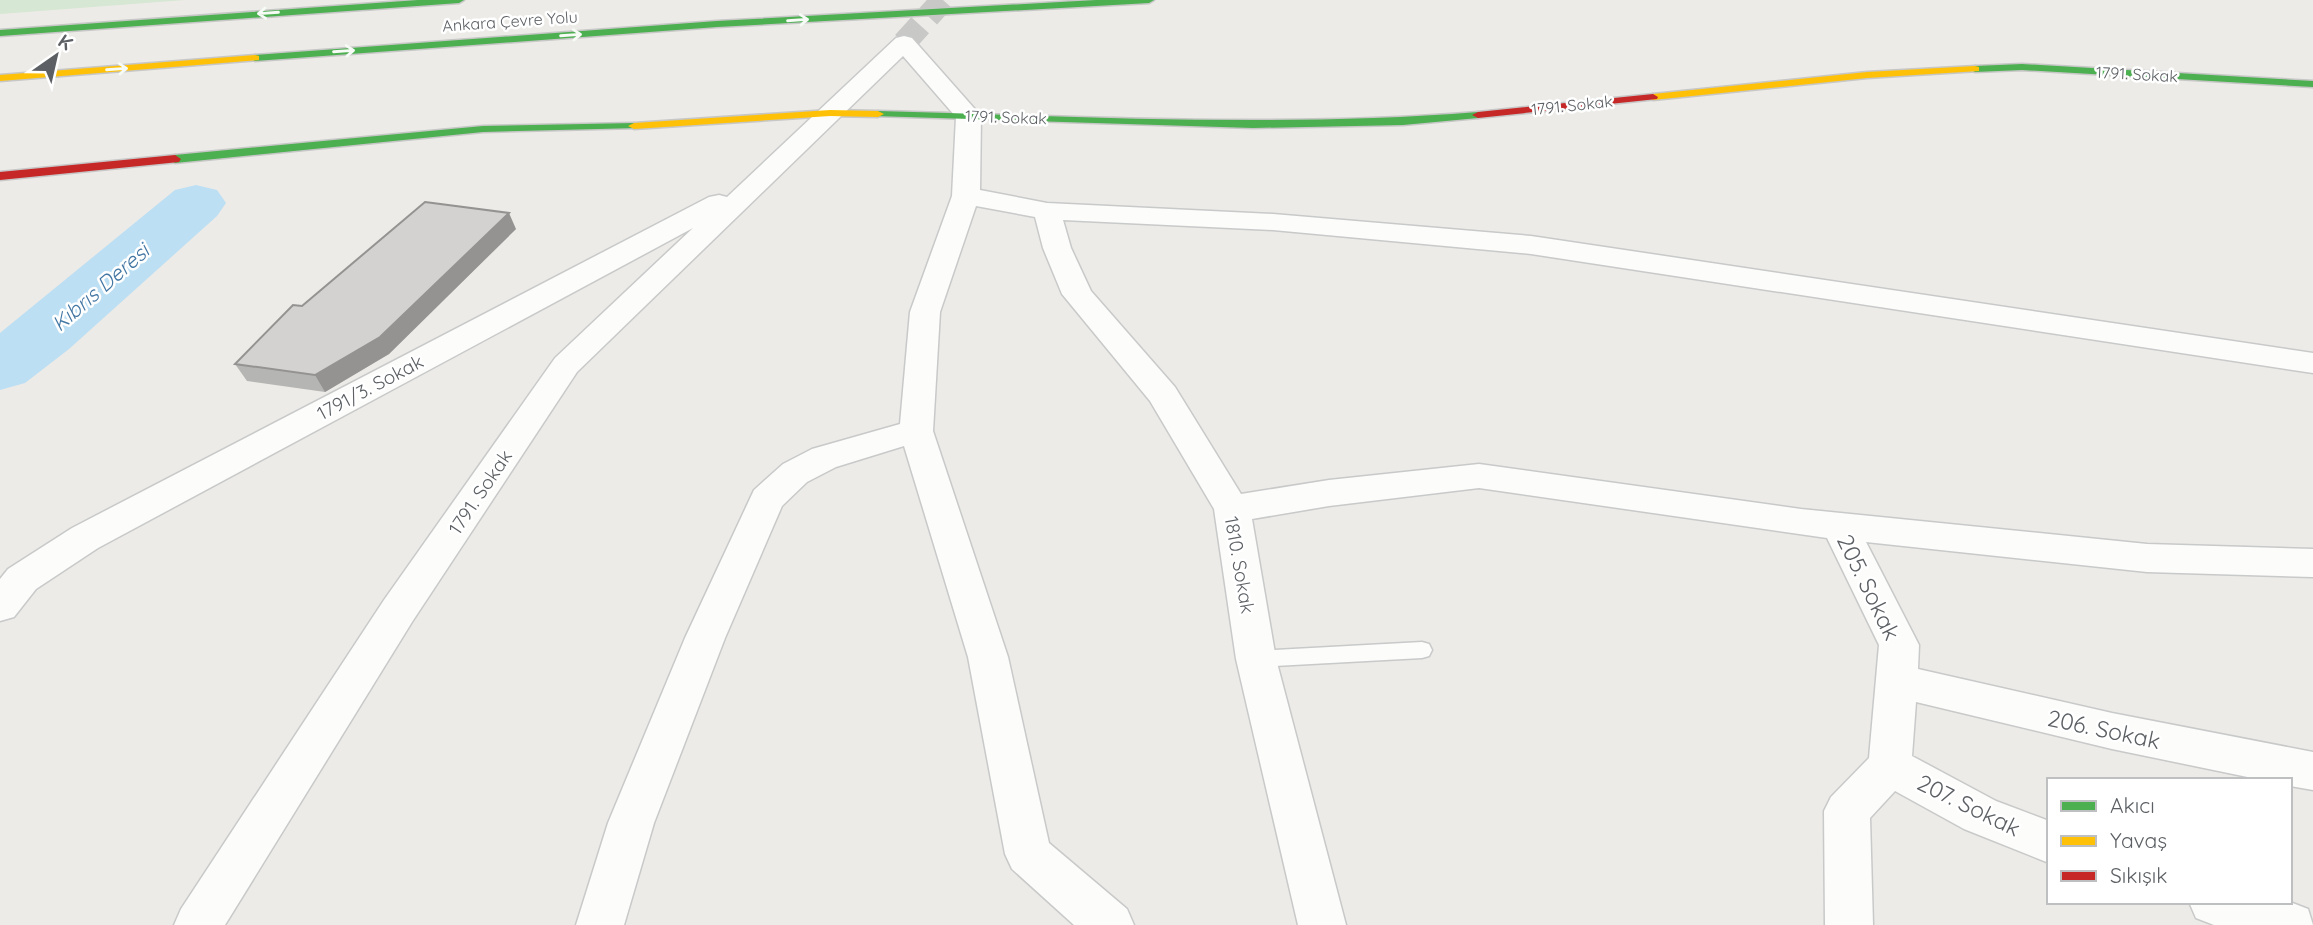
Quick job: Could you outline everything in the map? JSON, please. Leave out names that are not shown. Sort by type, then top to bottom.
[{"type":"main road","name":"Ankara Çevre Yolu","points":[[0,33],[459,0]]},
{"type":"main road","name":"Ankara Çevre Yolu","points":[[0,78],[480,41],[1149,0]]},
{"type":"main road","name":"1791. Sokak","points":[[830,113],[1202,126],[1430,120],[1867,75],[2022,68],[2313,84]]},
{"type":"main road","points":[[0,176],[483,129],[647,126],[830,113]]},
{"type":"street","name":"1791. Sokak","points":[[198,925],[398,611],[566,365],[904,43],[969,116]]},
{"type":"street","points":[[969,116],[967,196],[925,312],[916,431],[988,657],[1028,854],[1110,925]]},
{"type":"street","name":"1791/3. Sokak","points":[[0,606],[22,579],[85,538],[754,185]]},
{"type":"street","points":[[967,196],[1047,211],[1273,222],[1531,245],[2313,363]]},
{"type":"street","name":"1810. Sokak","points":[[1047,211],[1057,248],[1077,294],[1163,394],[1232,509],[1256,659],[1322,925]]},
{"type":"street","points":[[600,925],[631,823],[705,638],[767,499],[795,473],[824,458],[916,431]]},
{"type":"street","points":[[1232,509],[1329,493],[1479,476],[1839,526],[2147,558],[2313,563]]},
{"type":"street","name":"205. Sokak","points":[[1839,526],[1899,645],[1890,766]]},
{"type":"street","name":"206. Sokak","points":[[1896,681],[2112,731],[2313,771]]},
{"type":"street","points":[[1849,925],[1847,811],[1890,766]]},
{"type":"street","name":"207. Sokak","points":[[1890,766],[1980,815],[2047,841]]},
{"type":"street","points":[[2220,904],[2291,925]]},
{"type":"lane","points":[[1256,659],[1422,650]]},
{"type":"green space","points":[[0,0],[185,0],[0,14]]},
{"type":"building","points":[[425,202],[509,213],[380,337],[315,375],[235,364],[293,305],[302,306]]},
{"type":"waterway","name":"Kıbrıs Deresi","points":[[0,367],[45,334],[196,203]]},
{"type":"tunnel","points":[[904,43],[943,0]]},
{"type":"traffic: fast","points":[[0,33],[459,0]]},
{"type":"traffic: fast","points":[[255,58],[717,24],[1149,0]]},
{"type":"traffic: fast","points":[[1975,69],[2022,67],[2313,84]]},
{"type":"traffic: fast","points":[[878,114],[1253,125],[1403,121],[1478,115]]},
{"type":"traffic: fast","points":[[175,159],[483,129],[634,126]]},
{"type":"traffic: slow","points":[[0,78],[255,58]]},
{"type":"traffic: slow","points":[[1653,97],[1867,75],[1975,69]]},
{"type":"traffic: slow","points":[[634,126],[830,113],[878,114]]},
{"type":"traffic: jam","points":[[1478,115],[1653,97]]},
{"type":"traffic: jam","points":[[0,176],[175,159]]}]
